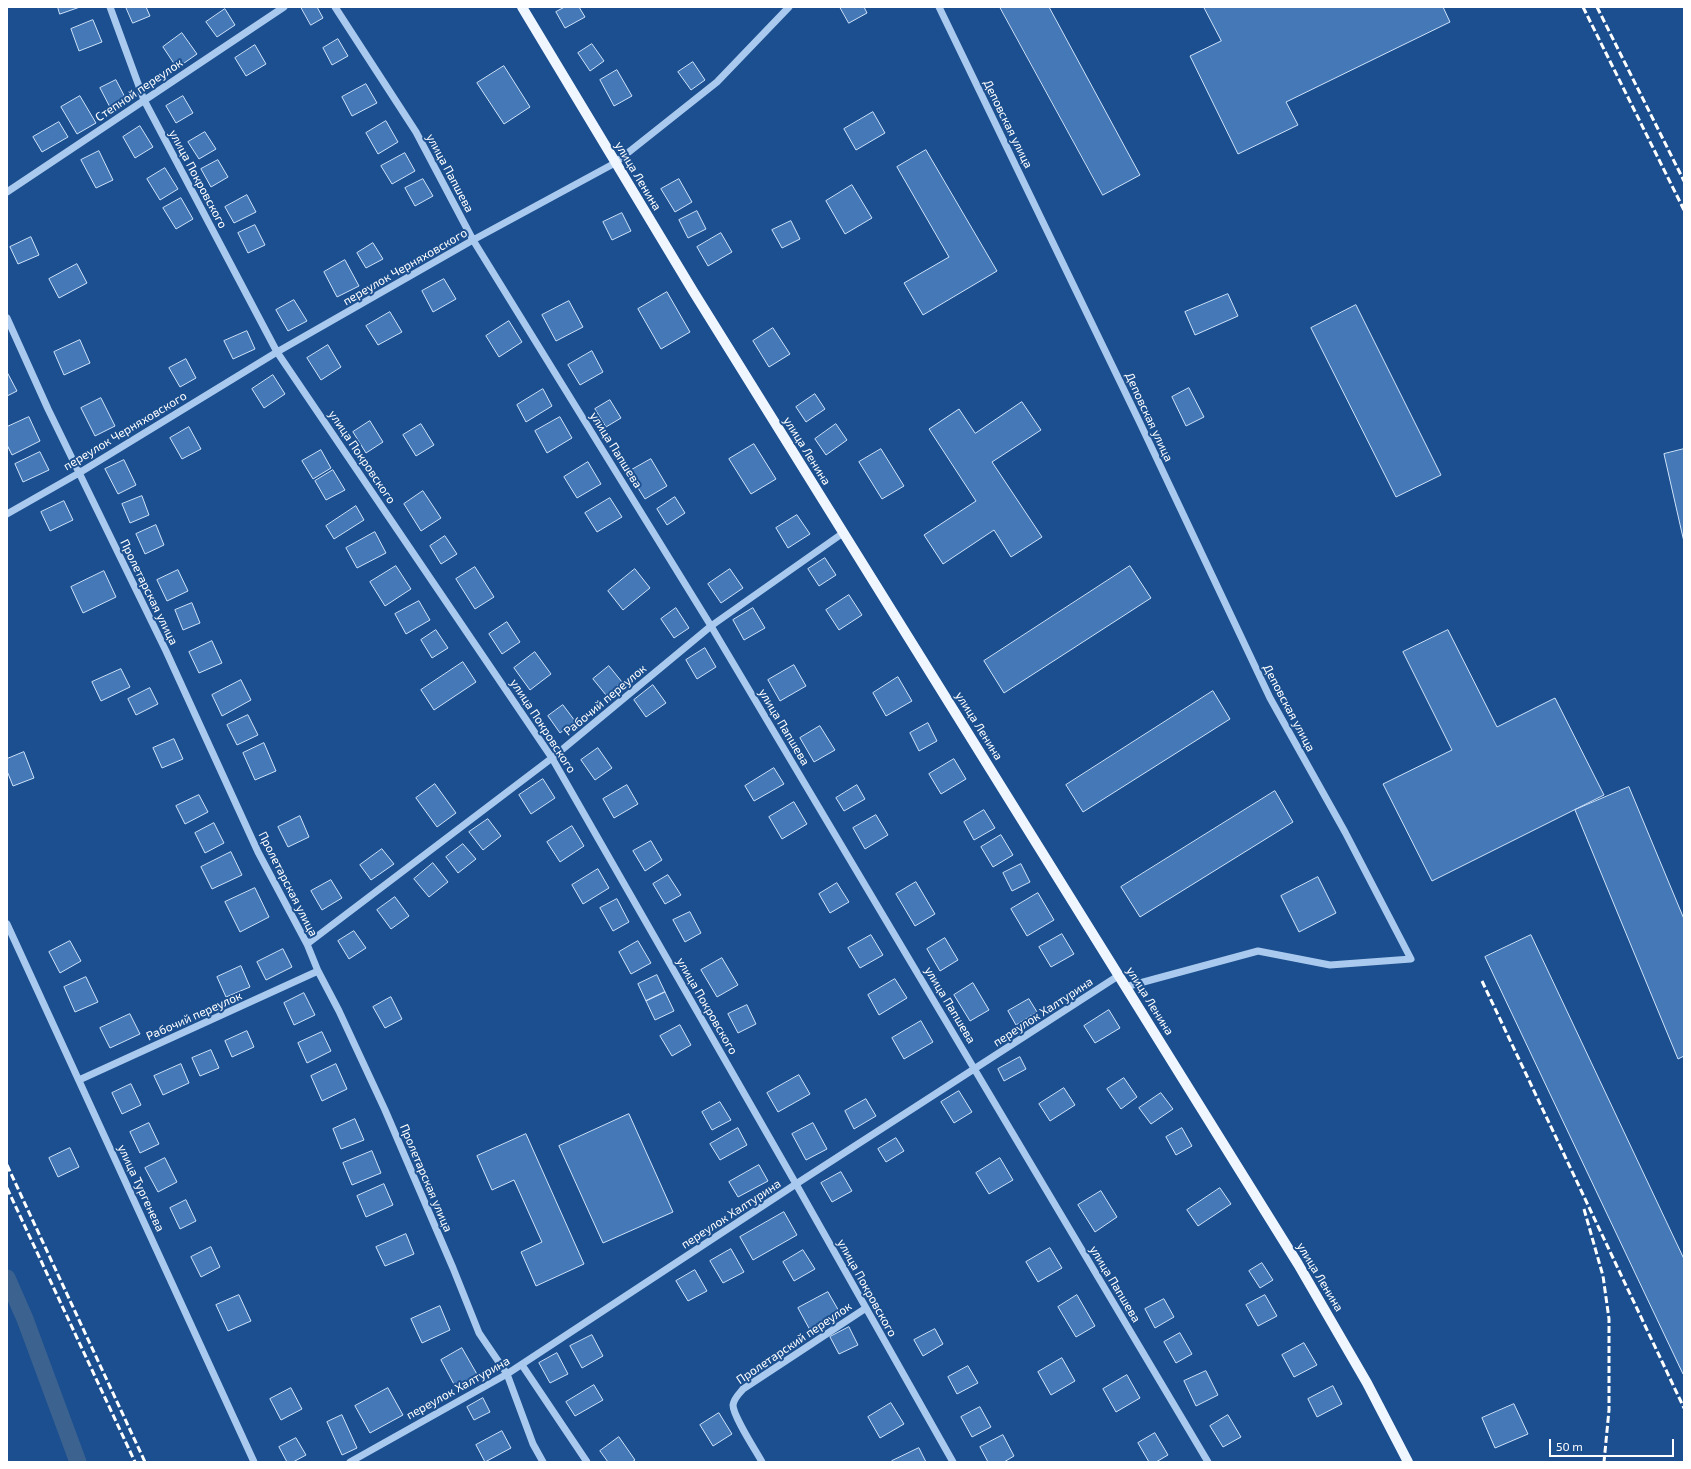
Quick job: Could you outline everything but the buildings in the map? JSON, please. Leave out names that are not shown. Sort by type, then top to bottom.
[{"type":"main road","name":"улица Ленина","points":[[522,7],[615,163],[843,533],[1096,936],[1118,976],[1298,1264],[1367,1383],[1408,1462]]},
{"type":"street","name":"улица Покровского","points":[[110,7],[144,100],[277,352],[552,758],[953,1462]]},
{"type":"street","name":"Степной переулок","points":[[7,192],[284,7]]},
{"type":"street","name":"улица Папшева","points":[[335,7],[416,132],[473,240],[711,626],[1208,1462]]},
{"type":"street","name":"переулок Черняховского","points":[[7,514],[277,352],[473,240],[615,163],[717,82],[789,7]]},
{"type":"street","name":"Деповская улица","points":[[940,7],[1270,698],[1345,832],[1411,959],[1330,965],[1258,951],[1125,987]]},
{"type":"street","name":"Пролетарская улица","points":[[7,318],[48,409],[166,651],[258,852],[307,944],[318,971],[339,1011],[385,1110],[453,1268],[479,1333],[507,1374],[533,1444],[543,1462]]},
{"type":"street","name":"Рабочий переулок","points":[[307,944],[552,758],[711,626],[843,533]]},
{"type":"street","name":"улица Тургенева","points":[[7,924],[254,1462]]},
{"type":"street","name":"Рабочий переулок","points":[[79,1080],[318,971]]},
{"type":"street","name":"переулок Халтурина","points":[[350,1462],[522,1365],[796,1184],[975,1070],[1118,976]]},
{"type":"street","name":"Пролетарский переулок","points":[[762,1462],[736,1415],[733,1406],[736,1397],[743,1389],[866,1308]]},
{"type":"street","points":[[522,1365],[587,1462]]},
{"type":"waterway","points":[[7,1278],[25,1319],[78,1462]]},
{"type":"railway","points":[[1583,7],[1684,210]]},
{"type":"railway","points":[[1597,7],[1684,181]]},
{"type":"railway","points":[[1482,981],[1684,1408]]},
{"type":"railway","points":[[7,1165],[145,1462]]},
{"type":"railway","points":[[7,1188],[135,1462]]},
{"type":"railway","points":[[1584,1209],[1603,1276],[1609,1319],[1609,1410],[1604,1462]]}]
